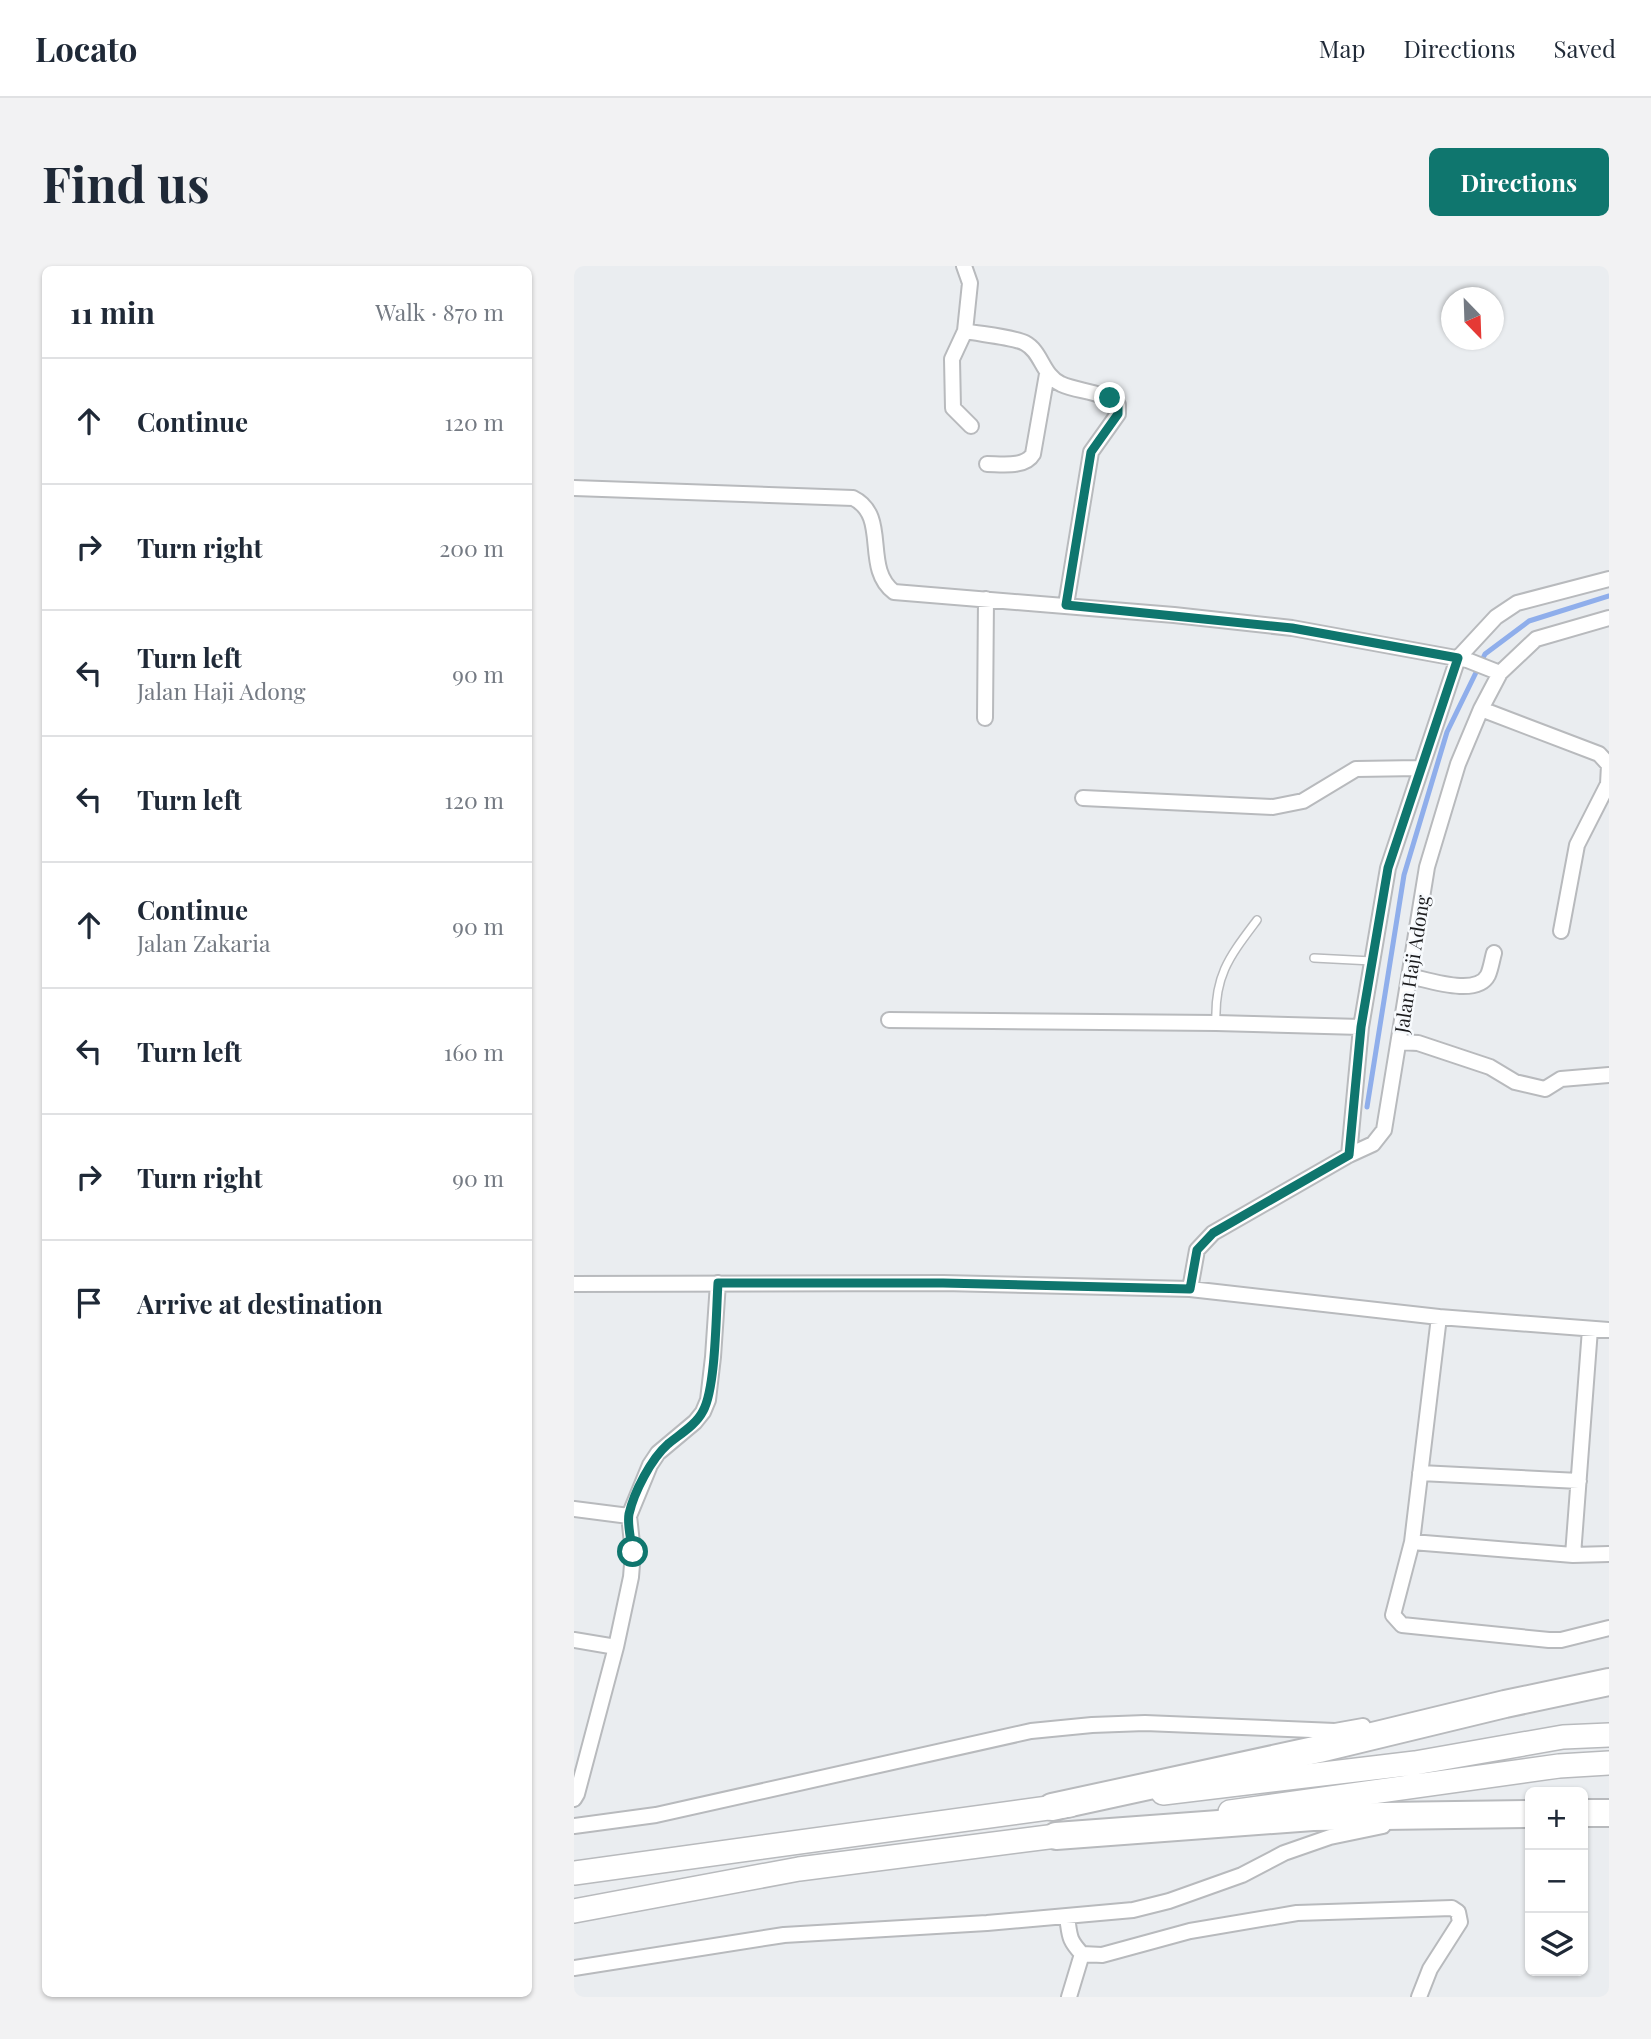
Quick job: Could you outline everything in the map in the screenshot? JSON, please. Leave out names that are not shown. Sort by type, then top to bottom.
[{"type":"highway","points":[[1052,1807],[1609,1682]]},
{"type":"highway","points":[[1588,1813],[1609,1814]]},
{"type":"highway","points":[[1056,1836],[1313,1817],[1525,1814]]},
{"type":"main road","points":[[574,1873],[1052,1807],[1415,1763],[1563,1737],[1609,1735]]},
{"type":"main road","points":[[574,1911],[799,1869],[1559,1766],[1609,1763]]},
{"type":"street","points":[[964,266],[970,283],[965,331],[952,359],[953,408],[971,426]]},
{"type":"street","points":[[965,331],[1024,342],[1034,352],[1047,374],[1060,384],[1110,398],[1118,405],[1118,414],[1091,452],[1066,605]]},
{"type":"street","points":[[987,464],[1023,463],[1030,460],[1047,374]]},
{"type":"street","points":[[574,488],[853,498],[864,503],[870,512],[880,575],[885,585],[894,592],[1066,605],[1292,628],[1462,659],[1495,672]]},
{"type":"street","points":[[1349,1155],[1361,1027],[1388,868],[1419,768],[1462,659],[1496,617],[1517,604],[1609,579]]},
{"type":"street","points":[[985,718],[986,599]]},
{"type":"street","name":"Jalan Haji Adong","points":[[1190,1289],[1197,1250],[1213,1233],[1373,1144],[1384,1130],[1427,867],[1458,764],[1495,672],[1536,639],[1609,618]]},
{"type":"street","points":[[1482,709],[1598,754],[1609,765],[1608,784],[1577,845],[1561,931]]},
{"type":"street","points":[[1083,798],[1273,807],[1303,801],[1356,769],[1419,768]]},
{"type":"street","points":[[1409,976],[1464,987],[1480,984],[1488,976],[1494,953]]},
{"type":"street","points":[[889,1020],[1361,1027]]},
{"type":"street","points":[[1399,1042],[1418,1043],[1490,1067],[1515,1082],[1545,1089],[1561,1079],[1609,1075]]},
{"type":"street","points":[[574,1799],[616,1647],[631,1577],[633,1552],[629,1516],[650,1465],[658,1453],[695,1422],[708,1400],[718,1283]]},
{"type":"street","points":[[574,1284],[943,1283],[1190,1289],[1439,1317],[1609,1330]]},
{"type":"street","points":[[1439,1317],[1412,1542],[1393,1615],[1402,1625],[1549,1640],[1560,1640],[1609,1628]]},
{"type":"street","points":[[1573,1555],[1590,1329]]},
{"type":"street","points":[[1420,1473],[1578,1481]]},
{"type":"street","points":[[574,1509],[629,1516]]},
{"type":"street","points":[[1412,1542],[1573,1555],[1609,1554]]},
{"type":"street","points":[[574,1640],[616,1647]]},
{"type":"street","points":[[574,1826],[656,1815],[1031,1731],[1092,1724],[1145,1723],[1335,1731],[1505,1704]]},
{"type":"street","points":[[574,1968],[784,1935],[1068,1917],[1133,1910],[1169,1901],[1242,1875],[1284,1853],[1330,1837],[1429,1816]]},
{"type":"street","points":[[1068,1917],[1070,1940],[1082,1954],[1102,1955],[1190,1931],[1297,1913],[1452,1908],[1458,1912],[1460,1922],[1430,1969],[1419,1997]]},
{"type":"street","points":[[1069,1997],[1082,1954]]},
{"type":"lane","points":[[1216,1023],[1215,998],[1220,977],[1257,920]]},
{"type":"lane","points":[[1314,958],[1372,961]]},
{"type":"waterway","points":[[1367,1107],[1404,875],[1447,732],[1485,654],[1529,621],[1609,596]]},
{"type":"route","points":[[633,1552],[629,1516],[650,1465],[658,1453],[695,1422],[708,1400],[718,1283],[943,1283],[1190,1289],[1197,1250],[1213,1233],[1349,1155],[1361,1027],[1388,868],[1419,768],[1458,658],[1292,628],[1066,605],[1091,452],[1118,414],[1118,405],[1110,398]]}]
